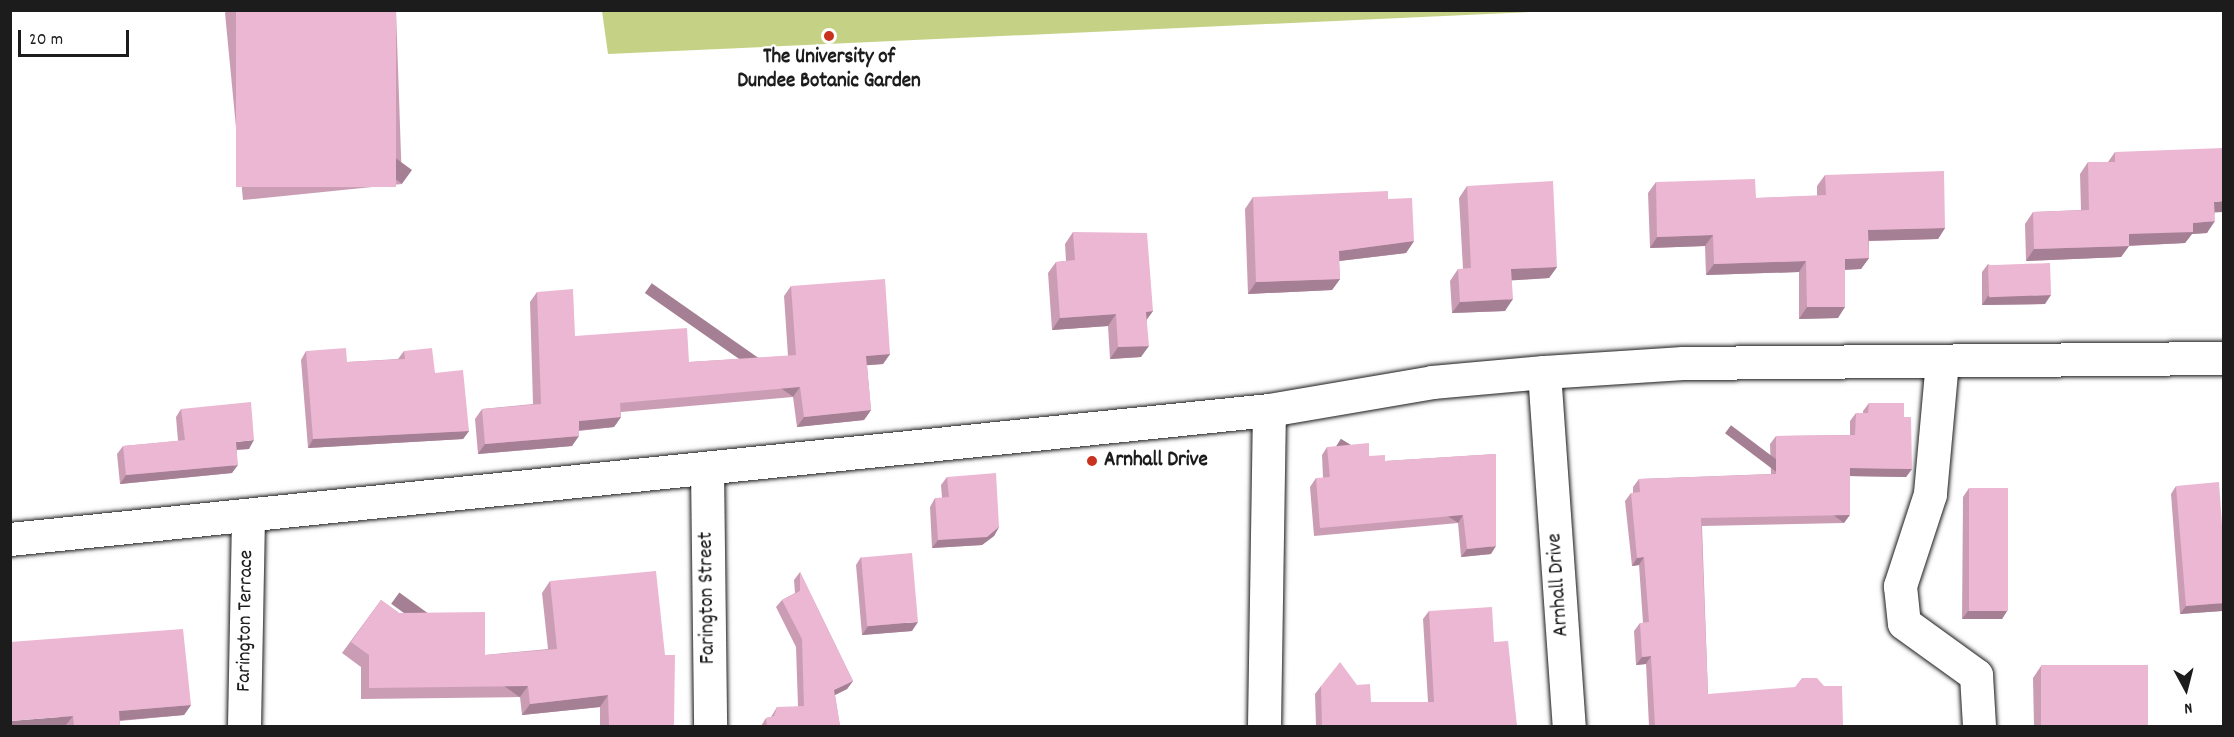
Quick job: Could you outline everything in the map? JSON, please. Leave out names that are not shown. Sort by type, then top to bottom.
[{"type":"street","points":[[10,539],[1269,410],[1432,382],[1544,372],[1683,363],[2223,358]]},
{"type":"street","points":[[1942,361],[1930,494],[1900,586],[1904,623],[1976,675],[1979,726]]},
{"type":"street","name":"Arnhall Drive","points":[[1544,372],[1569,726]]},
{"type":"street","points":[[1264,726],[1269,410]]},
{"type":"street","name":"Farington Street","points":[[707,469],[710,726]]},
{"type":"street","name":"Farington Terrace","points":[[244,726],[248,516]]},
{"type":"green space","name":"The University of Dundee Botanic Garden","points":[[602,10],[1554,11],[608,54]]},
{"type":"building","points":[[236,10],[396,10],[396,187],[236,187]]},
{"type":"building","points":[[2223,148],[2223,201],[2214,202],[2215,221],[2193,223],[2193,232],[2129,234],[2129,246],[2034,249],[2033,212],[2089,210],[2088,162],[2115,162],[2115,152]]},
{"type":"building","points":[[1944,171],[1945,228],[1868,230],[1869,258],[1845,259],[1845,307],[1807,307],[1806,261],[1714,264],[1713,235],[1657,237],[1656,182],[1755,179],[1756,198],[1826,195],[1825,175]]},
{"type":"building","points":[[1553,181],[1557,267],[1511,269],[1513,299],[1460,302],[1458,269],[1471,268],[1467,186]]},
{"type":"building","points":[[1388,191],[1388,199],[1412,198],[1414,241],[1339,251],[1340,279],[1256,282],[1253,197]]},
{"type":"building","points":[[1073,232],[1147,233],[1153,311],[1146,312],[1149,346],[1118,347],[1116,314],[1060,318],[1056,262],[1075,260]]},
{"type":"building","points":[[2050,263],[2051,295],[1989,297],[1988,265]]},
{"type":"building","points":[[885,279],[890,354],[866,356],[871,410],[804,417],[800,387],[620,403],[621,417],[579,421],[579,436],[485,444],[482,409],[541,404],[537,292],[573,289],[575,336],[687,328],[689,362],[796,355],[791,286]]},
{"type":"building","points":[[346,348],[347,362],[405,359],[404,351],[432,348],[435,373],[463,370],[469,431],[313,439],[306,351]]},
{"type":"building","points":[[251,402],[254,440],[236,442],[238,465],[126,475],[123,446],[185,440],[181,409]]},
{"type":"building","points":[[1869,403],[1904,403],[1904,417],[1911,417],[1912,469],[1850,468],[1850,515],[1701,518],[1708,694],[1795,687],[1802,678],[1817,678],[1824,686],[1842,686],[1843,726],[1655,726],[1651,656],[1642,657],[1640,623],[1649,622],[1644,557],[1637,558],[1631,493],[1640,492],[1639,479],[1776,474],[1776,436],[1855,435],[1856,413],[1868,413]]},
{"type":"building","points":[[1369,443],[1369,456],[1385,455],[1385,461],[1496,454],[1496,546],[1467,549],[1463,515],[1320,528],[1316,478],[1330,477],[1327,447]]},
{"type":"building","points":[[996,473],[999,527],[987,537],[938,540],[935,498],[949,497],[947,477]]},
{"type":"building","points":[[2219,482],[2223,540],[2223,603],[2186,606],[2176,486]]},
{"type":"building","points":[[1969,488],[2008,488],[2008,611],[1969,611]]},
{"type":"building","points":[[912,553],[918,622],[867,626],[861,557]]},
{"type":"building","points":[[656,571],[665,655],[675,655],[674,726],[609,726],[608,695],[530,704],[528,686],[369,688],[369,655],[351,642],[381,600],[399,613],[485,612],[485,655],[557,649],[550,581]]},
{"type":"building","points":[[800,572],[853,681],[834,690],[840,726],[767,726],[766,718],[774,716],[777,707],[804,706],[802,639],[782,600],[800,591]]},
{"type":"building","points":[[1492,607],[1494,642],[1508,641],[1517,726],[1322,726],[1321,686],[1340,662],[1357,685],[1370,684],[1371,702],[1434,702],[1429,611]]},
{"type":"building","points":[[183,629],[191,705],[119,711],[120,726],[74,726],[73,716],[10,721],[10,642]]},
{"type":"building","points":[[2041,665],[2148,665],[2148,726],[2041,726]]},
{"type":"place","name":"The University of Dundee Botanic Garden","points":[[829,36]]},
{"type":"place","name":"Arnhall Drive","points":[[1092,461]]}]
